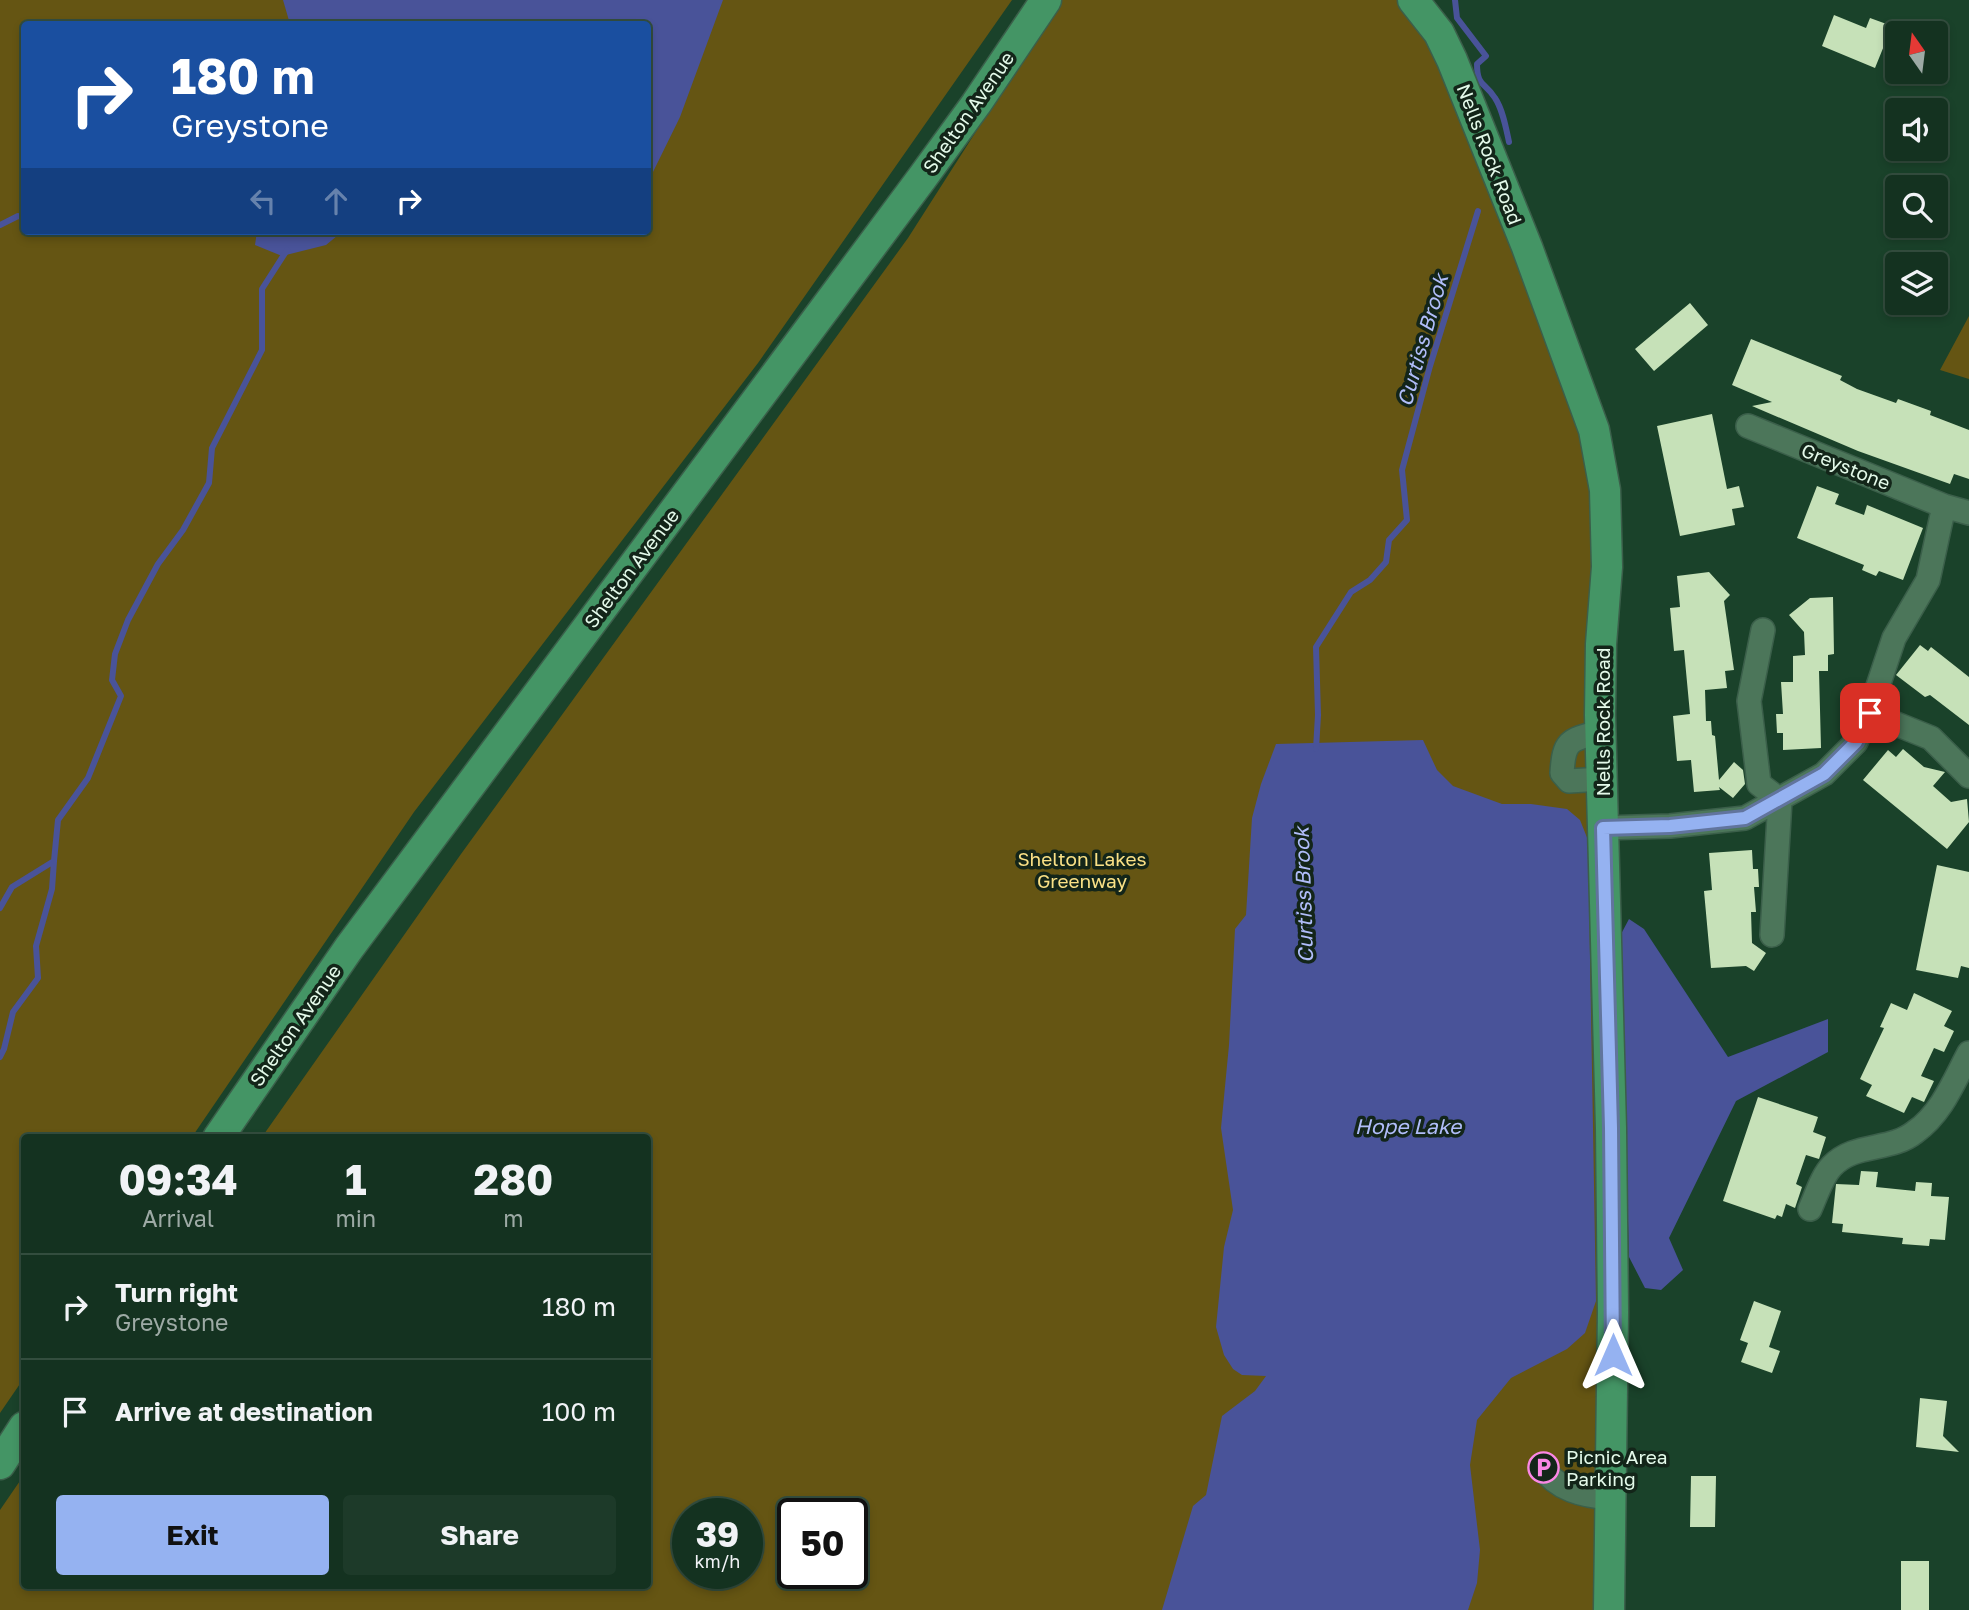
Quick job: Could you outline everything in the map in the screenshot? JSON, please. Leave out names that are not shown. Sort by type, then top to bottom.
[{"type":"main road","name":"Shelton Avenue","points":[[221,1134],[349,948],[922,178],[1046,0]]},
{"type":"main road","name":"Nells Rock Road","points":[[1413,0],[1439,33],[1464,86],[1594,430],[1605,490],[1607,567],[1601,643],[1600,732],[1613,1312],[1609,1610]]},
{"type":"main road","points":[[0,1464],[21,1432]]},
{"type":"street","name":"Greystone","points":[[1748,426],[1944,506],[1969,513]]},
{"type":"street","points":[[1603,828],[1670,826],[1745,818],[1824,774],[1856,742],[1870,713],[1894,638],[1928,580],[1944,506]]},
{"type":"street","points":[[1763,630],[1749,701],[1759,784],[1780,800]]},
{"type":"street","points":[[1870,713],[1931,737],[1969,776]]},
{"type":"street","points":[[1600,732],[1575,738],[1564,751],[1562,773],[1569,781],[1602,779]]},
{"type":"street","points":[[1772,935],[1780,800]]},
{"type":"street","points":[[1810,1209],[1830,1167],[1847,1154],[1896,1144],[1914,1134],[1934,1117],[1969,1053]]},
{"type":"street","points":[[1541,1466],[1549,1477],[1573,1491],[1586,1496],[1611,1498]]},
{"type":"green space","points":[[0,0],[1012,0],[758,363],[414,812],[194,1134],[21,1134],[21,1382],[0,1413]]},
{"type":"green space","name":"Shelton Lakes Greenway","points":[[1060,0],[1397,0],[1436,56],[1487,182],[1582,438],[1594,490],[1603,1203],[1599,1610],[0,1610],[0,1510],[21,1479],[21,1589],[651,1589],[651,1134],[264,1134],[461,854],[908,238]]},
{"type":"green space","points":[[1969,316],[1969,379],[1940,370]]},
{"type":"water","points":[[283,0],[723,0],[680,117],[651,174],[651,21],[289,21]]},
{"type":"water","points":[[256,235],[338,235],[326,245],[282,256],[255,245]]},
{"type":"water","name":"Hope Lake","points":[[1423,740],[1437,770],[1453,786],[1502,804],[1531,804],[1567,809],[1580,820],[1588,840],[1596,1301],[1585,1333],[1567,1349],[1511,1378],[1477,1420],[1470,1465],[1480,1550],[1477,1583],[1468,1610],[1162,1610],[1193,1506],[1206,1495],[1222,1416],[1255,1391],[1266,1376],[1242,1375],[1233,1369],[1224,1355],[1216,1327],[1224,1247],[1233,1210],[1221,1128],[1229,1045],[1235,929],[1246,915],[1252,818],[1261,784],[1276,744]]},
{"type":"water","points":[[1629,919],[1644,929],[1728,1057],[1828,1019],[1828,1052],[1736,1101],[1669,1238],[1683,1270],[1661,1290],[1645,1288],[1629,1257],[1620,936]]},
{"type":"building","points":[[1834,15],[1866,28],[1870,18],[1885,23],[1885,43],[1875,68],[1822,46]]},
{"type":"building","points":[[1690,303],[1708,325],[1654,371],[1635,349]]},
{"type":"building","points":[[1751,339],[1842,376],[1840,380],[1857,389],[1896,403],[1898,399],[1931,411],[1930,415],[1969,430],[1969,479],[1954,474],[1950,484],[1858,451],[1752,406],[1772,402],[1732,385]]},
{"type":"building","points":[[1712,414],[1727,489],[1739,486],[1744,507],[1732,509],[1735,525],[1680,536],[1657,426]]},
{"type":"building","points":[[1817,486],[1839,494],[1835,504],[1864,515],[1867,505],[1923,528],[1903,580],[1879,571],[1876,576],[1862,570],[1864,565],[1797,538]]},
{"type":"building","points":[[1709,572],[1730,595],[1724,601],[1734,670],[1725,671],[1727,688],[1705,690],[1706,721],[1711,721],[1712,735],[1715,736],[1719,780],[1734,762],[1743,770],[1745,784],[1733,798],[1719,787],[1720,790],[1694,792],[1691,760],[1677,761],[1673,716],[1690,714],[1684,650],[1674,651],[1670,608],[1680,607],[1677,576]]},
{"type":"building","points":[[1833,597],[1834,654],[1828,655],[1828,671],[1819,671],[1821,748],[1783,750],[1783,733],[1777,733],[1776,714],[1783,714],[1781,682],[1793,682],[1793,656],[1805,655],[1804,632],[1789,615],[1810,598]]},
{"type":"building","points":[[1920,645],[1928,651],[1931,647],[1969,677],[1969,725],[1930,695],[1925,697],[1896,675]]},
{"type":"building","points":[[1903,749],[1924,767],[1945,772],[1933,786],[1951,802],[1967,799],[1969,822],[1947,849],[1863,780],[1888,750],[1896,757]]},
{"type":"building","points":[[1752,850],[1753,869],[1758,869],[1759,887],[1754,887],[1756,912],[1751,912],[1752,943],[1766,953],[1754,971],[1746,966],[1711,968],[1704,891],[1712,890],[1709,853]]},
{"type":"building","points":[[1937,865],[1969,872],[1969,968],[1961,966],[1958,978],[1916,970]]},
{"type":"building","points":[[1914,993],[1952,1011],[1944,1026],[1954,1031],[1944,1052],[1934,1048],[1921,1076],[1934,1081],[1924,1102],[1912,1097],[1904,1113],[1866,1096],[1872,1085],[1860,1079],[1884,1028],[1880,1027],[1891,1003],[1907,1010]]},
{"type":"building","points":[[1758,1097],[1818,1117],[1813,1132],[1826,1137],[1819,1159],[1806,1155],[1796,1184],[1802,1187],[1795,1208],[1786,1204],[1782,1217],[1777,1215],[1775,1219],[1723,1201]]},
{"type":"building","points":[[1861,1171],[1878,1172],[1876,1187],[1915,1191],[1916,1182],[1932,1183],[1931,1196],[1949,1197],[1945,1240],[1930,1239],[1929,1246],[1902,1244],[1903,1238],[1842,1232],[1843,1224],[1832,1223],[1836,1184],[1859,1185]]},
{"type":"building","points":[[1754,1301],[1781,1311],[1769,1347],[1780,1351],[1772,1373],[1741,1362],[1748,1343],[1740,1340]]},
{"type":"building","points":[[1920,1398],[1947,1401],[1943,1436],[1959,1452],[1916,1447]]},
{"type":"building","points":[[1691,1476],[1716,1476],[1715,1527],[1690,1527]]},
{"type":"building","points":[[1901,1561],[1929,1561],[1929,1610],[1901,1610]]},
{"type":"waterway","name":"Curtiss Brook","points":[[1455,0],[1457,18],[1486,56],[1477,64],[1478,77],[1498,103],[1509,142]]},
{"type":"waterway","name":"Curtiss Brook","points":[[1316,749],[1316,647],[1351,592],[1370,580],[1386,562],[1389,540],[1407,520],[1402,470],[1430,366],[1478,211]]},
{"type":"waterway","points":[[0,225],[21,217]]},
{"type":"waterway","points":[[0,908],[12,887],[54,861],[58,820],[88,778],[121,696],[112,680],[115,654],[128,620],[158,564],[183,530],[209,483],[212,448],[262,350],[262,289],[287,250]]},
{"type":"waterway","points":[[0,1057],[13,1012],[38,978],[36,946],[52,889],[54,861]]},
{"type":"place","name":"Picnic Area Parking","points":[[1543,1467]]},
{"type":"route","points":[[1613,1355],[1611,1128],[1603,828],[1670,826],[1745,818],[1824,774],[1856,742],[1870,713]]}]
